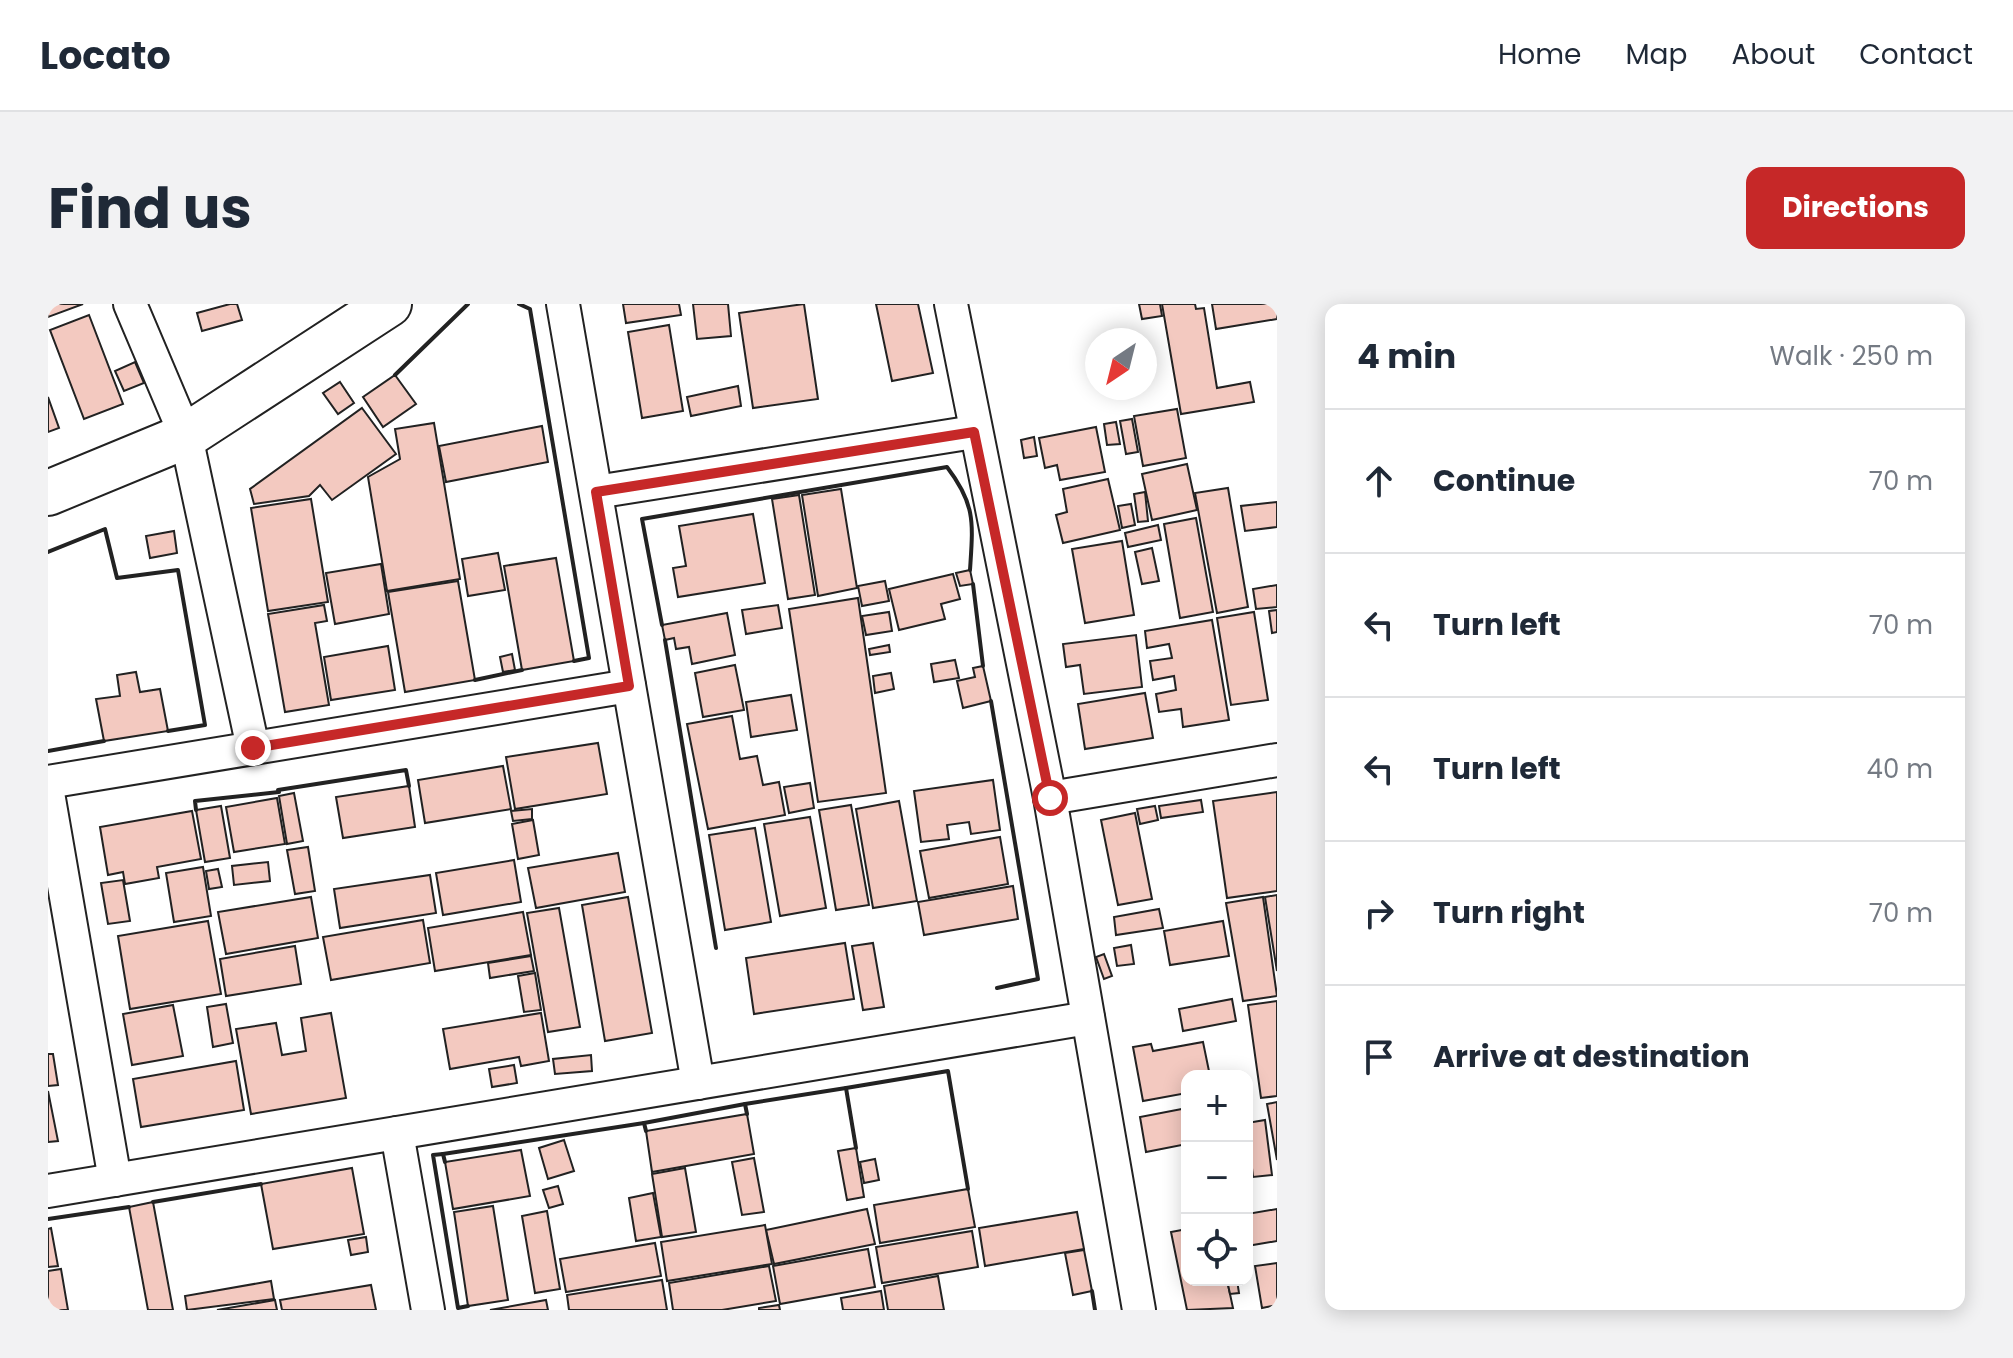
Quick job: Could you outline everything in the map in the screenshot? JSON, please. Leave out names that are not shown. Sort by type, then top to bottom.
[{"type":"street","points":[[130,304],[186,436],[253,748]]},
{"type":"street","points":[[48,493],[186,436],[389,304]]},
{"type":"street","points":[[563,304],[698,1083]]},
{"type":"street","points":[[951,304],[974,432],[1050,798],[1139,1310]]},
{"type":"street","points":[[596,492],[974,432]]},
{"type":"street","points":[[48,782],[629,686]]},
{"type":"street","points":[[1050,798],[1277,760]]},
{"type":"street","points":[[48,793],[115,1180]]},
{"type":"street","points":[[48,1191],[1088,1018]]},
{"type":"street","points":[[397,1133],[428,1310]]},
{"type":"building","points":[[48,304],[83,304],[48,317]]},
{"type":"building","points":[[237,304],[242,320],[202,331],[197,313]]},
{"type":"building","points":[[623,304],[679,304],[681,315],[626,323]]},
{"type":"building","points":[[693,304],[728,304],[731,336],[697,339]]},
{"type":"building","points":[[804,304],[818,399],[753,408],[739,313]]},
{"type":"building","points":[[876,304],[918,304],[933,373],[892,381]]},
{"type":"building","points":[[1139,304],[1160,304],[1162,316],[1142,319]]},
{"type":"building","points":[[1162,304],[1195,304],[1196,309],[1204,308],[1217,388],[1250,382],[1254,402],[1181,414]]},
{"type":"building","points":[[1212,304],[1277,304],[1277,319],[1216,329]]},
{"type":"building","points":[[89,315],[123,404],[84,419],[50,330]]},
{"type":"building","points":[[669,325],[683,411],[642,418],[628,332]]},
{"type":"building","points":[[135,362],[144,383],[124,391],[115,371]]},
{"type":"building","points":[[395,375],[416,404],[383,427],[363,397]]},
{"type":"building","points":[[340,382],[354,403],[338,414],[323,393]]},
{"type":"building","points":[[738,386],[741,406],[691,416],[687,397]]},
{"type":"building","points":[[48,397],[59,428],[48,432]]},
{"type":"building","points":[[362,408],[396,454],[332,500],[320,485],[309,496],[254,504],[250,489]]},
{"type":"building","points":[[1177,409],[1186,458],[1143,466],[1134,416]]},
{"type":"building","points":[[1132,419],[1138,452],[1126,454],[1120,421]]},
{"type":"building","points":[[1116,422],[1120,444],[1107,445],[1104,424]]},
{"type":"building","points":[[434,423],[460,579],[387,591],[368,477],[400,459],[395,429]]},
{"type":"building","points":[[542,426],[548,462],[446,482],[439,446]]},
{"type":"building","points":[[1096,427],[1105,472],[1060,480],[1057,465],[1045,468],[1039,438]]},
{"type":"building","points":[[1034,437],[1037,456],[1024,458],[1021,440]]},
{"type":"building","points":[[1187,464],[1197,510],[1152,520],[1142,474]]},
{"type":"building","points":[[1108,479],[1120,530],[1063,543],[1056,515],[1067,512],[1063,489]]},
{"type":"building","points":[[1228,488],[1248,607],[1217,613],[1195,493]]},
{"type":"building","points":[[841,489],[857,588],[818,596],[802,495]]},
{"type":"building","points":[[1145,492],[1148,521],[1138,522],[1134,494]]},
{"type":"building","points":[[799,495],[815,595],[788,599],[772,499]]},
{"type":"building","points":[[311,499],[328,602],[268,611],[251,508]]},
{"type":"building","points":[[1277,502],[1277,527],[1245,531],[1241,506]]},
{"type":"building","points":[[1131,504],[1135,525],[1122,528],[1118,506]]},
{"type":"building","points":[[753,514],[765,583],[678,597],[673,568],[686,566],[679,526]]},
{"type":"building","points":[[1196,518],[1213,612],[1180,618],[1164,524]]},
{"type":"building","points":[[1158,525],[1161,540],[1128,547],[1125,533]]},
{"type":"building","points":[[174,531],[177,553],[150,558],[146,536]]},
{"type":"building","points":[[1122,541],[1134,615],[1085,623],[1072,549]]},
{"type":"building","points":[[1152,548],[1159,581],[1142,584],[1135,552]]},
{"type":"building","points":[[498,553],[505,590],[468,596],[462,559]]},
{"type":"building","points":[[556,558],[574,661],[522,670],[504,566]]},
{"type":"building","points":[[381,564],[389,614],[335,624],[326,573]]},
{"type":"building","points":[[970,570],[973,584],[960,586],[956,573]]},
{"type":"building","points":[[953,574],[960,599],[941,604],[945,619],[899,630],[889,589]]},
{"type":"building","points":[[458,581],[475,680],[405,692],[388,592]]},
{"type":"building","points":[[885,581],[889,601],[862,606],[858,586]]},
{"type":"building","points":[[1277,585],[1277,607],[1256,609],[1253,589]]},
{"type":"building","points":[[858,598],[886,793],[818,802],[789,609]]},
{"type":"building","points":[[324,605],[327,621],[315,623],[329,705],[285,712],[268,614]]},
{"type":"building","points":[[778,605],[782,628],[746,634],[742,610]]},
{"type":"building","points":[[1277,610],[1277,632],[1272,633],[1269,611]]},
{"type":"building","points":[[889,612],[892,631],[866,635],[862,616]]},
{"type":"building","points":[[1254,612],[1268,700],[1231,705],[1217,618]]},
{"type":"building","points":[[727,613],[735,655],[692,664],[689,647],[676,649],[674,638],[665,640],[662,625]]},
{"type":"building","points":[[1212,620],[1229,720],[1183,727],[1181,709],[1159,712],[1156,694],[1176,690],[1174,676],[1153,680],[1150,661],[1172,658],[1169,644],[1147,648],[1145,631]]},
{"type":"building","points":[[1136,635],[1142,687],[1084,694],[1080,665],[1066,667],[1063,644]]},
{"type":"building","points":[[889,645],[890,652],[870,655],[869,649]]},
{"type":"building","points":[[388,646],[395,690],[331,700],[324,657]]},
{"type":"building","points":[[512,654],[515,670],[503,672],[500,657]]},
{"type":"building","points":[[955,660],[959,678],[934,682],[931,664]]},
{"type":"building","points":[[735,665],[744,710],[703,717],[695,673]]},
{"type":"building","points":[[983,666],[991,701],[963,708],[957,681],[975,677],[973,668]]},
{"type":"building","points":[[136,672],[140,692],[160,689],[168,731],[104,741],[96,699],[120,696],[117,675]]},
{"type":"building","points":[[891,673],[894,689],[875,693],[873,676]]},
{"type":"building","points":[[1145,693],[1153,738],[1085,749],[1078,704]]},
{"type":"building","points":[[791,695],[797,730],[751,737],[746,702]]},
{"type":"building","points":[[732,716],[740,759],[757,756],[763,785],[779,782],[785,815],[708,829],[687,724]]},
{"type":"building","points":[[598,743],[607,794],[515,809],[506,757]]},
{"type":"building","points":[[503,766],[511,809],[425,823],[418,780]]},
{"type":"building","points":[[993,780],[1000,830],[971,834],[969,822],[947,825],[949,839],[921,842],[914,791]]},
{"type":"building","points":[[810,783],[814,808],[789,813],[784,787]]},
{"type":"building","points":[[409,786],[415,827],[343,838],[336,797]]},
{"type":"building","points":[[1277,792],[1277,891],[1227,898],[1213,801]]},
{"type":"building","points":[[294,793],[303,841],[287,844],[279,796]]},
{"type":"building","points":[[277,798],[285,844],[234,852],[226,807]]},
{"type":"building","points":[[1201,800],[1203,812],[1161,818],[1159,806]]},
{"type":"building","points":[[899,801],[917,901],[873,908],[856,809]]},
{"type":"building","points":[[851,805],[869,905],[836,910],[819,810]]},
{"type":"building","points":[[221,806],[230,858],[205,862],[196,810]]},
{"type":"building","points":[[1155,806],[1158,820],[1140,824],[1137,809]]},
{"type":"building","points":[[532,809],[532,819],[513,821],[511,811]]},
{"type":"building","points":[[192,811],[201,859],[157,867],[159,878],[125,884],[123,872],[108,875],[100,827]]},
{"type":"building","points":[[1135,813],[1152,899],[1118,905],[1101,820]]},
{"type":"building","points":[[810,817],[826,908],[780,916],[764,824]]},
{"type":"building","points":[[533,820],[539,855],[518,859],[512,824]]},
{"type":"building","points":[[755,828],[771,922],[725,930],[709,835]]},
{"type":"building","points":[[1000,837],[1008,884],[929,898],[920,851]]},
{"type":"building","points":[[308,847],[315,891],[295,894],[287,850]]},
{"type":"building","points":[[618,853],[625,892],[536,908],[528,868]]},
{"type":"building","points":[[514,860],[521,902],[443,915],[436,873]]},
{"type":"building","points":[[268,862],[270,881],[234,885],[232,866]]},
{"type":"building","points":[[203,867],[211,916],[174,922],[166,873]]},
{"type":"building","points":[[218,869],[222,887],[209,889],[206,871]]},
{"type":"building","points":[[430,875],[436,913],[340,928],[334,889]]},
{"type":"building","points":[[123,880],[130,921],[108,924],[101,883]]},
{"type":"building","points":[[1013,886],[1018,919],[924,935],[918,902]]},
{"type":"building","points":[[1277,895],[1277,971],[1265,897]]},
{"type":"building","points":[[311,897],[318,938],[226,954],[218,912]]},
{"type":"building","points":[[628,897],[652,1033],[605,1041],[582,905]]},
{"type":"building","points":[[1263,897],[1277,996],[1243,1001],[1226,903]]},
{"type":"building","points":[[559,908],[580,1027],[548,1032],[527,913]]},
{"type":"building","points":[[1159,909],[1163,928],[1116,935],[1114,917]]},
{"type":"building","points":[[523,912],[531,955],[435,971],[428,928]]},
{"type":"building","points":[[423,920],[430,963],[331,980],[323,937]]},
{"type":"building","points":[[208,921],[221,994],[130,1009],[118,936]]},
{"type":"building","points":[[1223,921],[1229,956],[1170,965],[1164,931]]},
{"type":"building","points":[[845,943],[854,999],[754,1014],[746,958]]},
{"type":"building","points":[[873,943],[884,1007],[863,1010],[852,946]]},
{"type":"building","points":[[1131,945],[1134,964],[1117,966],[1114,948]]},
{"type":"building","points":[[295,946],[301,984],[226,996],[220,959]]},
{"type":"building","points":[[1104,954],[1112,976],[1104,979],[1096,957]]},
{"type":"building","points":[[531,956],[534,971],[490,978],[488,963]]},
{"type":"building","points":[[535,973],[541,1010],[524,1012],[518,976]]},
{"type":"building","points":[[1232,999],[1236,1021],[1183,1031],[1179,1009]]},
{"type":"building","points":[[1277,1001],[1277,1096],[1261,1098],[1248,1005]]},
{"type":"building","points":[[226,1004],[233,1043],[213,1047],[207,1007]]},
{"type":"building","points":[[173,1005],[183,1056],[132,1065],[123,1014]]},
{"type":"building","points":[[331,1013],[346,1098],[251,1114],[236,1029],[276,1023],[282,1055],[306,1051],[301,1018]]},
{"type":"building","points":[[541,1013],[549,1061],[521,1066],[519,1057],[450,1069],[443,1029]]},
{"type":"building","points":[[1203,1042],[1209,1070],[1181,1070],[1181,1094],[1143,1101],[1133,1047],[1151,1044],[1153,1051]]},
{"type":"building","points":[[48,1054],[53,1054],[58,1085],[48,1086]]},
{"type":"building","points":[[591,1055],[592,1071],[555,1074],[553,1059]]},
{"type":"building","points":[[236,1061],[244,1110],[141,1127],[133,1079]]},
{"type":"building","points":[[514,1065],[517,1083],[492,1087],[489,1069]]},
{"type":"building","points":[[48,1091],[58,1141],[48,1142]]},
{"type":"building","points":[[1277,1102],[1277,1160],[1267,1104]]},
{"type":"building","points":[[1181,1109],[1181,1145],[1146,1152],[1140,1117]]},
{"type":"building","points":[[747,1114],[754,1154],[652,1172],[646,1131]]},
{"type":"building","points":[[1265,1120],[1272,1175],[1253,1177],[1253,1122]]},
{"type":"building","points":[[564,1140],[574,1171],[548,1179],[539,1148]]},
{"type":"building","points":[[856,1148],[864,1197],[847,1200],[838,1151]]},
{"type":"building","points":[[521,1150],[530,1196],[453,1209],[445,1162]]},
{"type":"building","points":[[754,1158],[764,1212],[742,1215],[732,1162]]},
{"type":"building","points":[[875,1159],[879,1180],[864,1183],[860,1162]]},
{"type":"building","points":[[352,1168],[364,1234],[273,1249],[261,1184]]},
{"type":"building","points":[[685,1168],[696,1232],[662,1237],[652,1174]]},
{"type":"building","points":[[558,1186],[563,1204],[549,1208],[543,1190]]},
{"type":"building","points":[[968,1189],[975,1227],[880,1243],[874,1205]]},
{"type":"building","points":[[653,1193],[661,1237],[636,1241],[629,1198]]},
{"type":"building","points":[[153,1202],[173,1310],[148,1310],[129,1207]]},
{"type":"building","points":[[493,1206],[508,1300],[468,1306],[454,1212]]},
{"type":"building","points":[[867,1209],[875,1244],[774,1264],[766,1230]]},
{"type":"building","points":[[1277,1209],[1277,1241],[1253,1245],[1253,1213]]},
{"type":"building","points":[[547,1211],[560,1289],[535,1293],[522,1216]]},
{"type":"building","points":[[1077,1212],[1084,1249],[985,1266],[979,1228]]},
{"type":"building","points":[[765,1225],[772,1264],[667,1281],[661,1242]]},
{"type":"building","points":[[51,1228],[58,1266],[48,1267],[48,1229]]},
{"type":"building","points":[[1181,1230],[1181,1281],[1171,1232]]},
{"type":"building","points":[[972,1231],[978,1267],[882,1283],[876,1247]]},
{"type":"building","points":[[366,1237],[368,1252],[351,1255],[348,1240]]},
{"type":"building","points":[[655,1243],[661,1276],[566,1292],[560,1259]]},
{"type":"building","points":[[868,1249],[875,1287],[780,1304],[773,1266]]},
{"type":"building","points":[[1084,1250],[1092,1291],[1073,1295],[1065,1253]]},
{"type":"building","points":[[1277,1263],[1277,1305],[1262,1308],[1255,1266]]},
{"type":"building","points":[[769,1266],[776,1301],[722,1310],[673,1310],[669,1283]]},
{"type":"building","points":[[61,1269],[68,1310],[48,1310],[48,1271]]},
{"type":"building","points":[[938,1276],[944,1310],[888,1310],[884,1286]]},
{"type":"building","points":[[662,1280],[667,1310],[569,1310],[567,1295]]},
{"type":"building","points":[[271,1281],[274,1299],[187,1310],[185,1296]]},
{"type":"building","points":[[371,1285],[376,1310],[282,1310],[280,1300]]},
{"type":"building","points":[[1182,1286],[1228,1286],[1233,1308],[1187,1310]]},
{"type":"building","points":[[1228,1286],[1238,1286],[1239,1293],[1230,1294]]},
{"type":"building","points":[[881,1291],[884,1310],[843,1310],[841,1298]]},
{"type":"building","points":[[275,1300],[277,1310],[217,1310]]},
{"type":"building","points":[[546,1300],[548,1310],[490,1310]]},
{"type":"building","points":[[779,1305],[780,1310],[759,1310],[759,1308]]},
{"type":"wall","points":[[395,375],[468,304]]},
{"type":"wall","points":[[519,304],[530,309],[589,658],[574,661]]},
{"type":"wall","points":[[662,625],[642,519],[947,467],[968,504],[972,539],[970,570]]},
{"type":"wall","points":[[48,552],[105,529],[117,578],[178,570],[205,725],[168,731]]},
{"type":"wall","points":[[973,584],[983,666]]},
{"type":"wall","points":[[665,640],[716,948]]},
{"type":"wall","points":[[475,680],[522,670]]},
{"type":"wall","points":[[991,701],[1038,979],[997,988]]},
{"type":"wall","points":[[48,751],[104,741]]},
{"type":"wall","points":[[278,790],[406,770],[409,786]]},
{"type":"wall","points":[[196,810],[195,801],[279,792]]},
{"type":"wall","points":[[856,1148],[846,1088],[948,1071],[968,1189]]},
{"type":"wall","points":[[747,1114],[745,1104],[846,1088]]},
{"type":"wall","points":[[646,1131],[644,1123],[745,1104]]},
{"type":"wall","points":[[445,1162],[443,1154],[644,1123]]},
{"type":"wall","points":[[443,1154],[433,1155],[458,1308],[468,1306]]},
{"type":"wall","points":[[153,1202],[261,1184]]},
{"type":"wall","points":[[48,1219],[129,1207]]},
{"type":"wall","points":[[1092,1291],[1095,1310]]},
{"type":"route","points":[[253,748],[629,686],[596,492],[974,432],[1050,798]]}]
